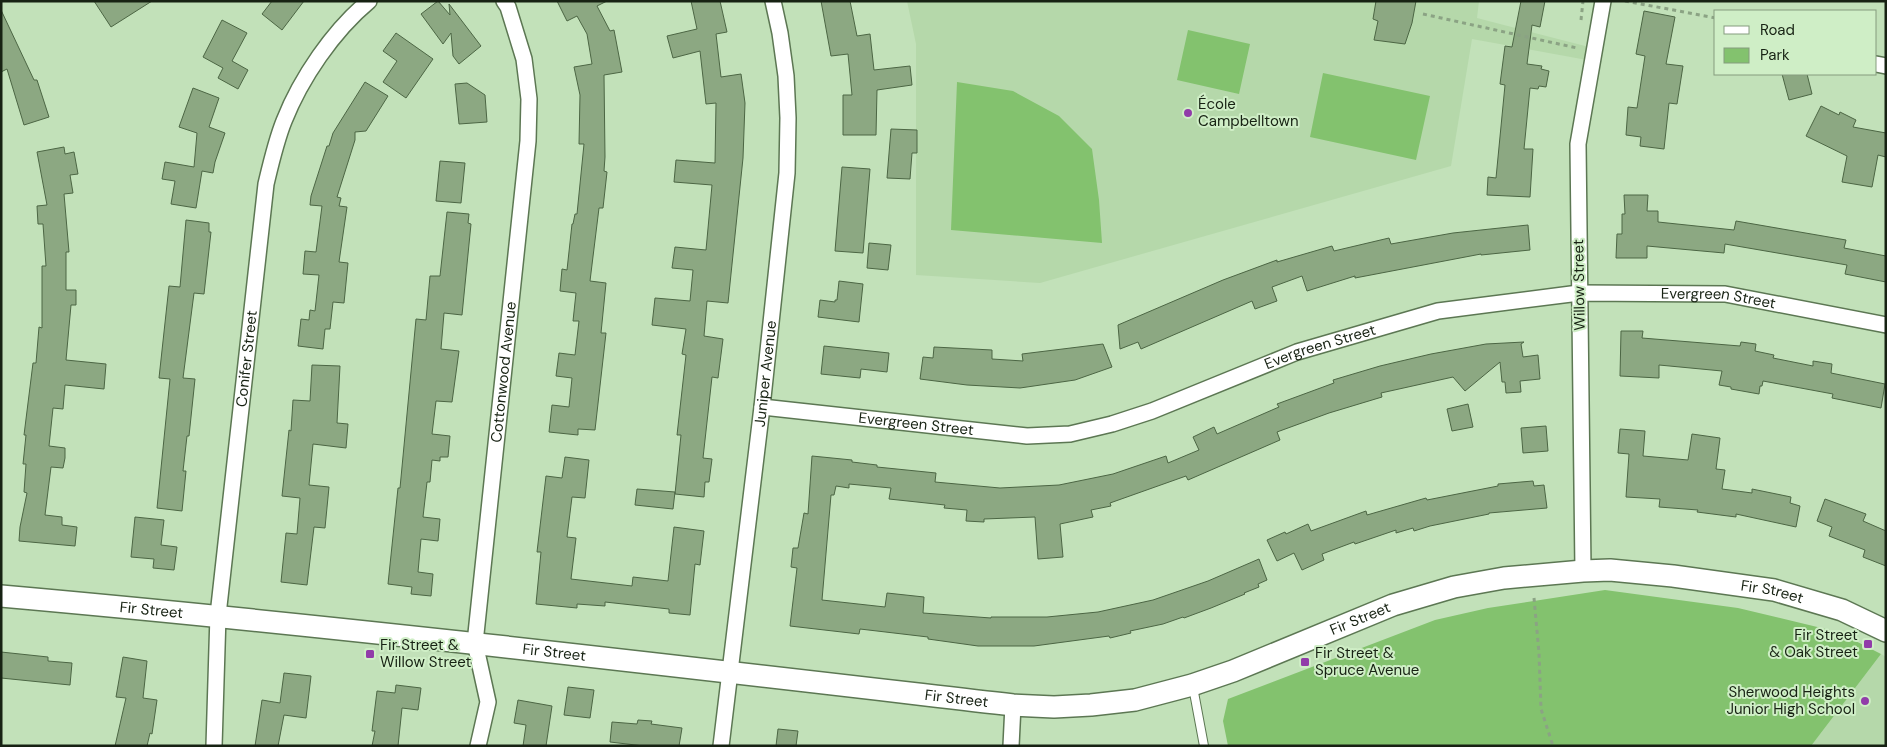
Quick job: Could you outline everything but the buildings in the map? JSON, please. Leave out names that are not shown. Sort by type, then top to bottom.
[{"type":"street","name":"Conifer Street","points":[[214,746],[218,615],[266,184],[284,120],[301,86],[327,46],[354,13],[369,1]]},
{"type":"street","name":"Cottonwood Avenue","points":[[478,746],[488,702],[475,643],[528,141],[528,99],[524,59],[508,6],[504,1]]},
{"type":"street","name":"Juniper Avenue","points":[[721,746],[762,407],[787,173],[788,118],[786,76],[773,1]]},
{"type":"street","name":"Willow Street","points":[[1583,571],[1578,144],[1603,1]]},
{"type":"street","name":"Evergreen Street","points":[[762,407],[1027,436],[1070,434],[1112,424],[1152,411],[1298,352],[1438,311],[1579,293],[1725,294],[1886,325]]},
{"type":"street","name":"Fir Street","points":[[1,596],[218,615],[1013,705],[1054,707],[1135,700],[1192,685],[1233,672],[1393,605],[1454,586],[1504,578],[1610,570],[1725,582],[1774,590],[1842,610],[1886,631]]},
{"type":"street","points":[[1011,746],[1013,705]]},
{"type":"lane","points":[[1192,685],[1204,746]]},
{"type":"path","points":[[1580,29],[1583,1]]},
{"type":"path","points":[[1626,1],[1714,18]]},
{"type":"path","points":[[1423,14],[1577,48],[1578,39]]},
{"type":"path","points":[[1534,598],[1539,653],[1541,709],[1552,746]]},
{"type":"shaded area","name":"École Campbelltown","points":[[907,1],[1479,1],[1477,18],[1589,47],[1587,60],[1472,39],[1451,166],[1040,283],[916,275],[916,44]]},
{"type":"shaded area","name":"Sherwood Heights Junior High School","points":[[1881,654],[1886,657],[1886,746],[1811,746]]},
{"type":"green space","points":[[1188,30],[1250,44],[1239,94],[1177,80]]},
{"type":"green space","points":[[1323,73],[1430,96],[1416,160],[1310,137]]},
{"type":"green space","points":[[957,82],[1013,91],[1059,116],[1092,149],[1099,200],[1102,243],[951,230]]},
{"type":"green space","points":[[1605,590],[1738,608],[1838,632],[1881,654],[1811,746],[1228,746],[1223,721],[1228,699],[1435,620],[1488,608]]},
{"type":"place","name":"École Campbelltown","points":[[1188,113]]},
{"type":"place","name":"Fir Street & Oak Street","points":[[1868,644]]},
{"type":"place","name":"Fir Street & Willow Street","points":[[370,654]]},
{"type":"place","name":"Fir Street & Spruce Avenue","points":[[1305,662]]},
{"type":"place","name":"Sherwood Heights Junior High School","points":[[1865,701]]}]
